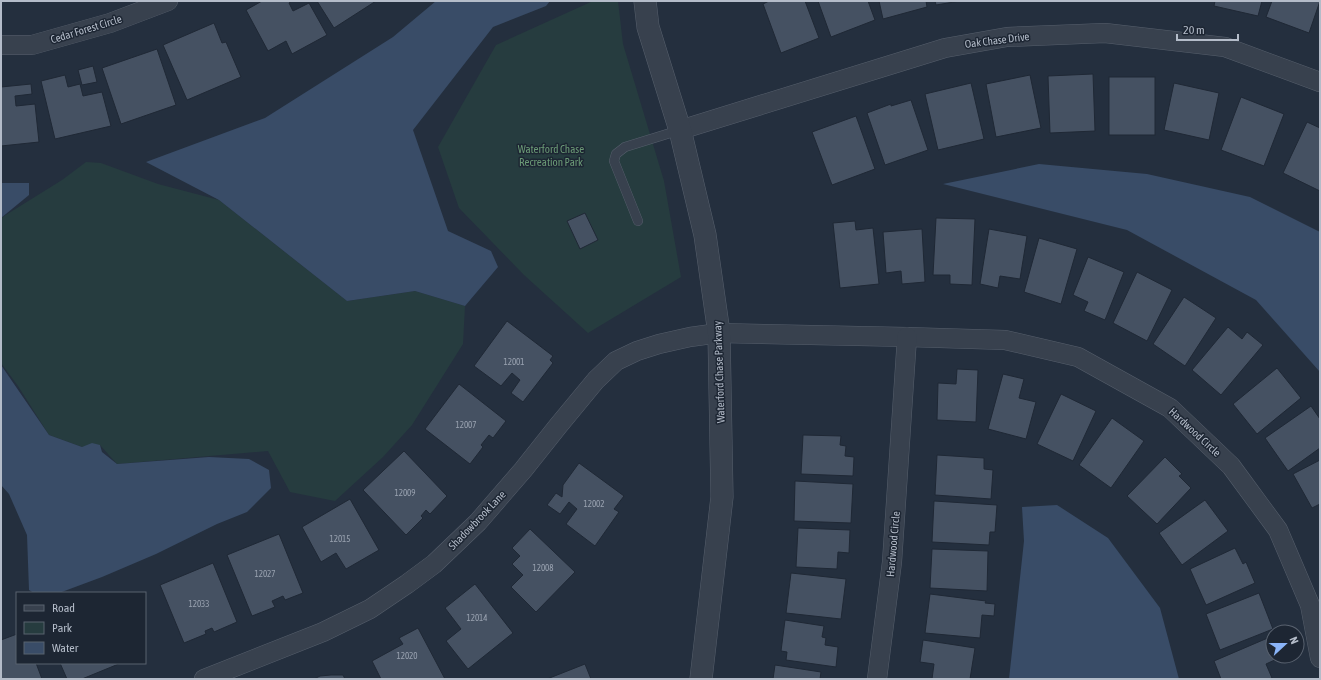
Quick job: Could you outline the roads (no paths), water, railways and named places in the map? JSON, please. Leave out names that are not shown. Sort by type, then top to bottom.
[{"type":"street","name":"Cedar Forest Circle","points":[[1,45],[32,45],[110,23],[168,1]]},
{"type":"street","name":"Waterford Chase Parkway","points":[[645,1],[648,27],[680,130],[705,236],[719,333],[722,497],[701,679]]},
{"type":"street","name":"Oak Chase Drive","points":[[680,130],[945,48],[1007,37],[1105,33],[1225,47],[1320,82]]},
{"type":"street","name":"Hardwood Circle","points":[[719,333],[1004,340],[1078,357],[1170,408],[1231,466],[1278,530],[1310,605],[1320,658]]},
{"type":"street","name":"Shadowbrook Lane","points":[[204,679],[324,632],[370,609],[434,564],[478,522],[523,470],[596,380],[616,361],[637,351],[659,344],[690,337],[719,333]]},
{"type":"street","name":"Hardwood Circle","points":[[877,679],[892,562],[907,337]]},
{"type":"lane","points":[[638,221],[614,161],[616,154],[625,147],[680,130]]},
{"type":"water","points":[[436,1],[550,1],[546,6],[493,27],[413,130],[448,231],[491,251],[498,267],[465,306],[415,291],[347,301],[219,200],[146,162],[265,118],[393,37]]},
{"type":"water","points":[[1039,164],[1147,174],[1250,197],[1320,232],[1320,372],[1256,300],[1127,230],[943,184]]},
{"type":"water","points":[[1,183],[29,183],[29,195],[1,218]]},
{"type":"water","points":[[1,365],[49,435],[82,447],[92,443],[100,445],[102,452],[117,464],[209,457],[249,459],[269,470],[271,488],[247,512],[217,524],[156,554],[62,592],[32,592],[29,590],[27,535],[9,494],[1,485]]},
{"type":"water","points":[[1057,505],[1108,538],[1160,608],[1179,679],[1009,679],[1024,541],[1022,507]]},
{"type":"park label","name":"Waterford Chase Recreation Park","points":[[551,155]]}]
